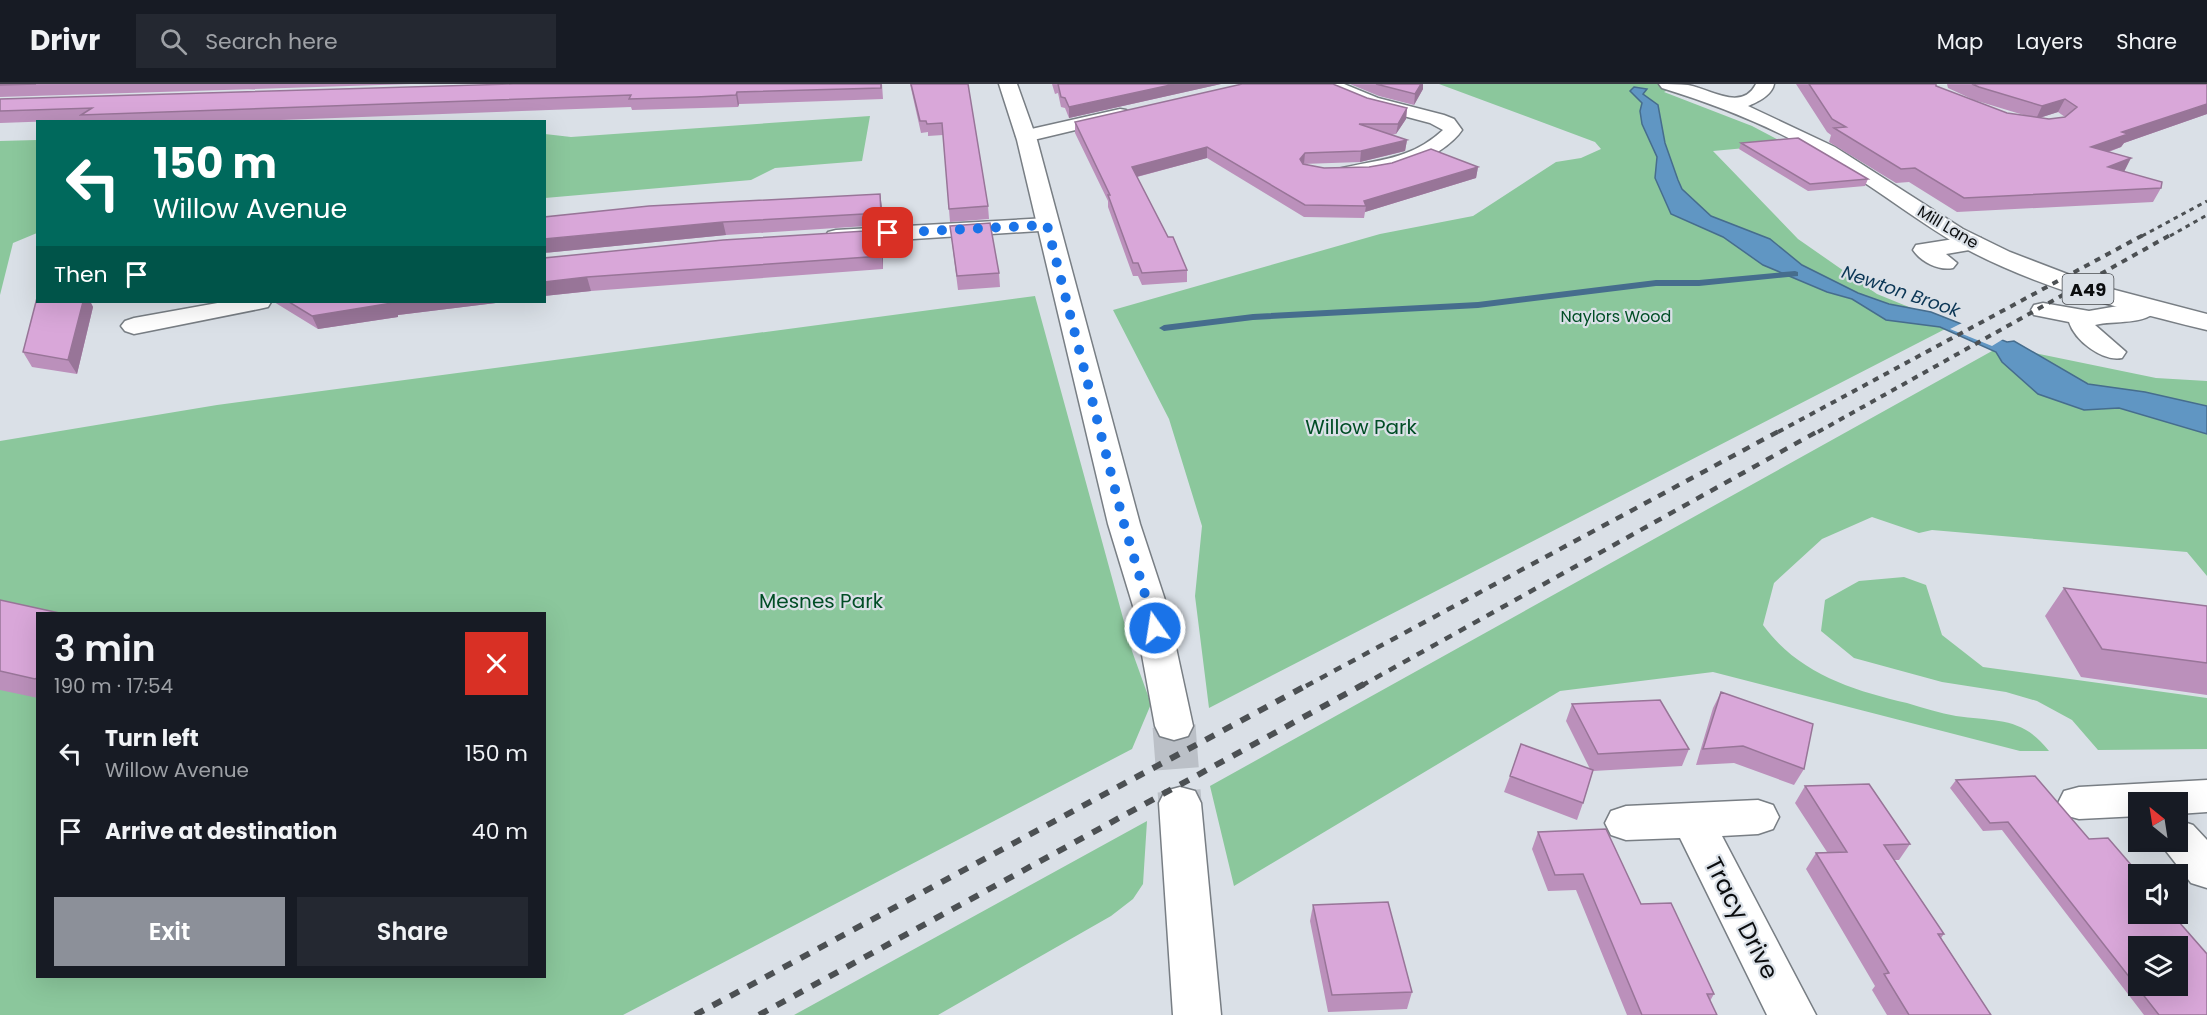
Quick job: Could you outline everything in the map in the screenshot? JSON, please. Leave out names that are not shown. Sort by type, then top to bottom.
[{"type":"street","points":[[1008,84],[1025,136],[1124,524],[1155,628],[1174,726]]},
{"type":"street","points":[[1328,178],[1417,156],[1443,141],[1453,130],[1448,123],[1391,108],[1329,84]]},
{"type":"street","name":"A49","points":[[1668,84],[1706,96]]},
{"type":"street","points":[[1706,96],[1742,84]]},
{"type":"street","points":[[1731,105],[1758,95],[1765,88],[1765,84]]},
{"type":"street","name":"Mill Lane","points":[[1706,96],[1731,105],[1828,151],[1973,243],[2020,264],[2147,308],[2207,322]]},
{"type":"street","points":[[1025,136],[1136,111]]},
{"type":"street","points":[[819,238],[1047,225]]},
{"type":"street","points":[[1946,263],[1914,245],[1973,243]]},
{"type":"street","points":[[134,326],[181,309],[247,303]]},
{"type":"street","points":[[2113,352],[2084,329],[2081,323],[2087,320],[2135,314],[2147,308]]},
{"type":"street","points":[[2043,310],[2087,320]]},
{"type":"street","points":[[2188,798],[2207,796]]},
{"type":"street","points":[[2079,803],[2128,802]]},
{"type":"street","points":[[1180,803],[1197,1015]]},
{"type":"street","points":[[1626,823],[1758,817]]},
{"type":"street","name":"Tracy Drive","points":[[1692,820],[1792,1015]]},
{"type":"street","points":[[2188,848],[2207,870]]},
{"type":"green space","name":"Naylors Wood","points":[[1439,84],[1680,84],[1664,92],[1752,126],[1807,155],[1778,145],[1713,151],[1798,239],[1877,294],[1953,325],[1209,708],[1195,596],[1202,526],[1169,419],[1113,310],[1380,234],[1473,216],[1556,162],[1581,158],[1601,149],[1595,142]]},
{"type":"green space","points":[[870,116],[862,161],[775,168],[751,180],[546,198],[546,134],[571,137]]},
{"type":"green space","points":[[36,140],[36,233],[13,243],[0,295],[0,141]]},
{"type":"green space","name":"Mesnes Park","points":[[1035,296],[1132,651],[1151,704],[1132,749],[623,1015],[0,1015],[0,441],[217,405]]},
{"type":"green space","points":[[2001,346],[2156,378],[2207,381],[2207,576],[2187,552],[1932,530],[1919,533],[1872,517],[1822,539],[1774,583],[1763,625],[1793,656],[1809,667],[1846,685],[1938,712],[1996,720],[2018,726],[2039,740],[2049,751],[2020,751],[1713,672],[1560,691],[1234,886],[1210,786]]},
{"type":"green space","points":[[1904,577],[1926,585],[1942,635],[1983,667],[2207,698],[2207,749],[2098,750],[2072,720],[2037,701],[2006,692],[1942,682],[1854,658],[1821,631],[1825,600],[1859,581]]},
{"type":"green space","points":[[1147,821],[1143,884],[1133,899],[1111,916],[938,1015],[794,1015]]},
{"type":"water","points":[[1634,87],[1647,89],[1643,94],[1658,105],[1665,143],[1682,189],[1711,216],[1770,239],[1802,265],[1858,293],[1889,304],[1931,312],[2007,342],[2014,341],[2088,384],[2145,392],[2207,406],[2207,434],[2119,408],[2084,410],[2038,394],[2002,362],[1996,352],[1940,327],[1886,320],[1852,299],[1827,292],[1763,265],[1723,237],[1671,214],[1655,178],[1657,157],[1642,124],[1640,111],[1642,103],[1630,91]]},
{"type":"pier","points":[[1964,322],[2005,338],[1992,346],[1950,329]]},
{"type":"building","points":[[513,84],[881,84],[881,88],[737,92],[736,95],[696,97],[629,99],[631,95],[81,115],[92,108],[0,111],[0,99]]},
{"type":"building","points":[[911,84],[968,84],[988,206],[949,209],[942,123],[927,124],[926,121],[920,121]]},
{"type":"building","points":[[1058,84],[1175,84],[1069,107],[1065,98],[1061,97]]},
{"type":"building","points":[[1242,84],[1333,84],[1367,98],[1407,108],[1398,124],[1359,124],[1407,140],[1361,151],[1305,153],[1300,159],[1303,164],[1324,168],[1369,167],[1392,163],[1431,149],[1478,167],[1364,201],[1366,206],[1305,205],[1207,147],[1132,167],[1168,237],[1173,237],[1187,270],[1142,273],[1138,263],[1133,263],[1108,195],[1110,195],[1075,122]]},
{"type":"building","points":[[1376,84],[1421,84],[1415,94]]},
{"type":"building","points":[[1809,84],[1936,84],[1936,86],[2007,113],[2049,119],[2065,117],[2077,107],[2065,99],[2042,106],[1972,84],[2207,84],[2207,104],[2122,132],[2128,134],[2091,147],[2131,158],[2108,167],[2162,182],[2161,188],[1964,198],[1915,168],[1901,169],[1834,128],[1846,127],[1832,119]]},
{"type":"building","points":[[1798,138],[1868,179],[1810,184],[1741,143]]},
{"type":"building","points":[[880,194],[881,213],[723,222],[546,239],[546,217],[649,206]]},
{"type":"building","points":[[990,223],[999,273],[957,276],[950,226]]},
{"type":"building","points":[[881,230],[882,256],[546,282],[546,258],[723,240]]},
{"type":"building","points":[[36,302],[83,303],[68,360],[23,352]]},
{"type":"building","points":[[291,303],[392,303],[312,316]]},
{"type":"building","points":[[2064,588],[2207,606],[2207,663],[2102,649]]},
{"type":"building","points":[[0,600],[55,612],[36,612],[36,678],[0,671]]},
{"type":"building","points":[[1721,692],[1813,724],[1804,769],[1743,746],[1703,749]]},
{"type":"building","points":[[1660,700],[1689,749],[1598,754],[1572,704]]},
{"type":"building","points":[[1521,744],[1593,770],[1583,803],[1510,776]]},
{"type":"building","points":[[2035,776],[2089,839],[2108,838],[2130,864],[2128,864],[2128,924],[2181,924],[2207,954],[2207,1015],[2159,1015],[2144,996],[2188,996],[2188,936],[2128,936],[2128,975],[2008,822],[1990,823],[1956,780]]},
{"type":"building","points":[[1869,784],[1910,844],[1884,845],[1944,934],[1938,934],[1991,1015],[1909,1015],[1884,974],[1889,973],[1816,853],[1847,852],[1805,786]]},
{"type":"building","points":[[1606,829],[1641,904],[1671,903],[1714,994],[1707,994],[1717,1015],[1642,1015],[1583,874],[1555,875],[1538,832]]},
{"type":"building","points":[[1388,902],[1412,992],[1332,995],[1313,905]]},
{"type":"waterway","points":[[1164,328],[1253,317],[1478,305],[1656,283],[1699,283],[1795,274]]},
{"type":"tunnel","points":[[1174,726],[1180,803]]},
{"type":"railway","points":[[2142,236],[2207,201]]},
{"type":"railway","points":[[2170,236],[2207,215]]},
{"type":"railway","points":[[1778,432],[2145,234]]},
{"type":"railway","points":[[1818,432],[2172,234]]},
{"type":"railway","points":[[1306,686],[1781,430]]},
{"type":"railway","points":[[1361,686],[1820,430]]},
{"type":"railway","points":[[695,1015],[1309,684]]},
{"type":"railway","points":[[759,1015],[1364,684]]},
{"type":"route","points":[[888,233],[1047,225],[1124,524],[1155,628]]},
{"type":"water label","name":"Newton Brook","points":[[1901,291]]},
{"type":"park label","name":"Willow Park","points":[[1361,427]]}]
